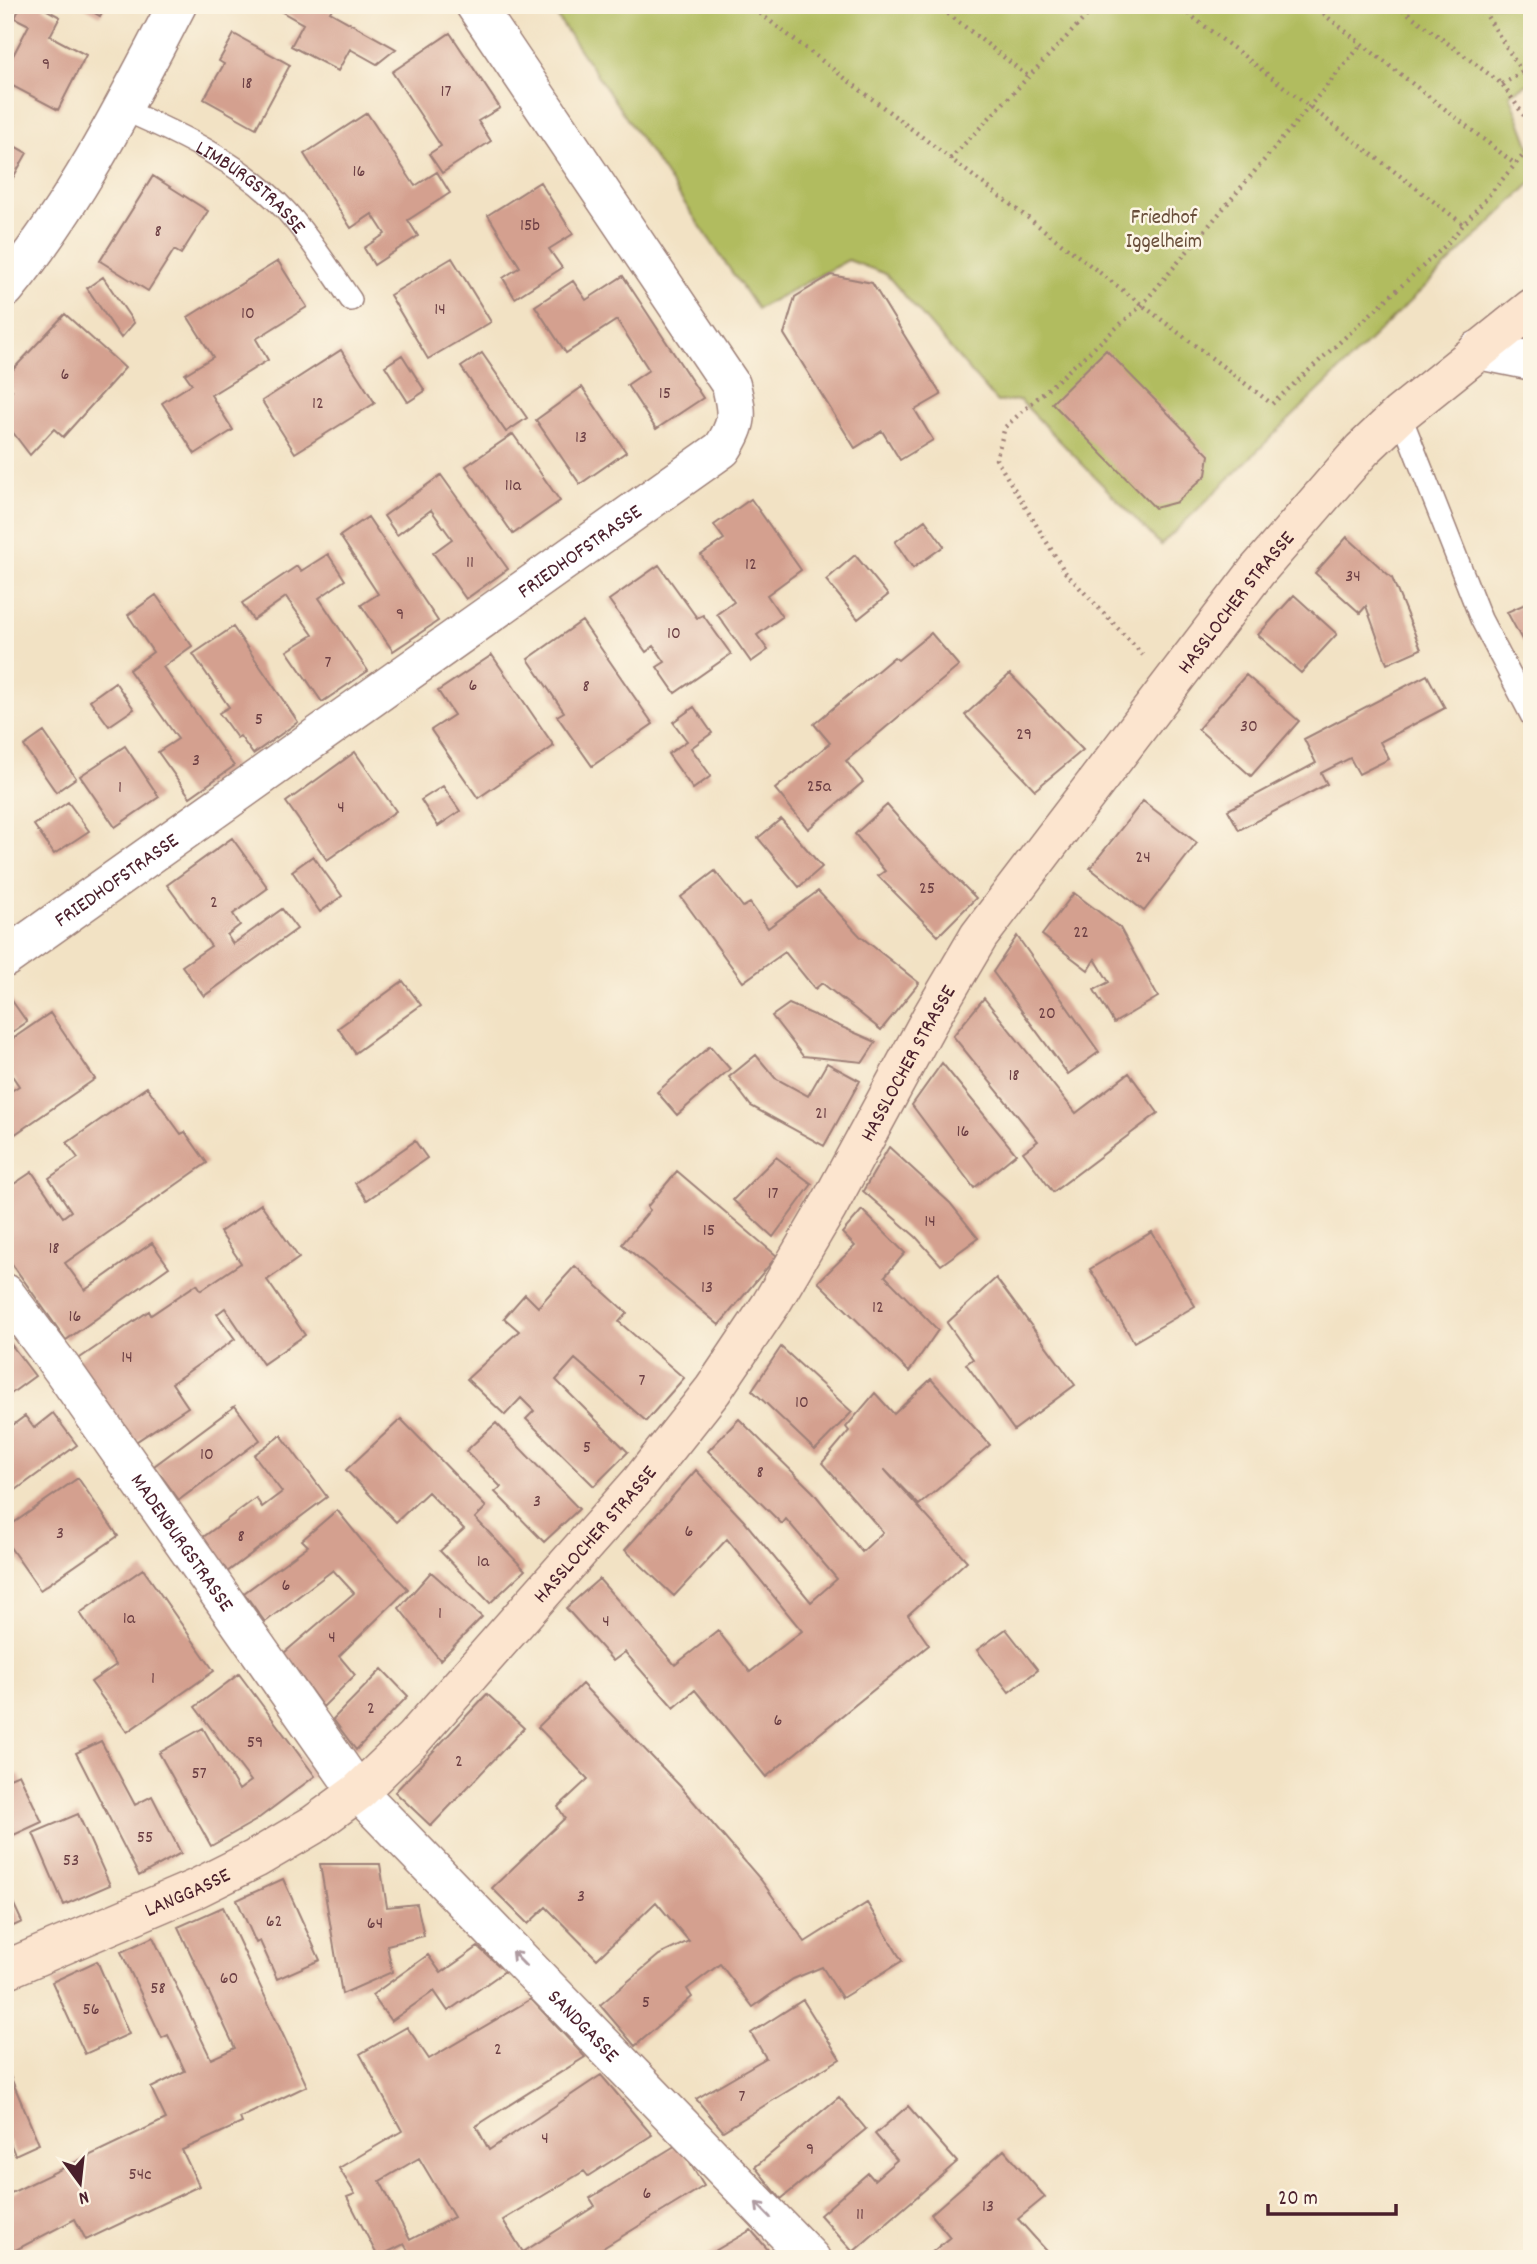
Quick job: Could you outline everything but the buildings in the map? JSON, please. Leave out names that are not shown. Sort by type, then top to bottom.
[{"type":"main road","name":"HASSLOCHER STRASSE","points":[[358,1792],[413,1739],[500,1642],[641,1482],[713,1390],[778,1294],[979,936],[1257,570],[1362,450],[1400,414],[1532,308]]},
{"type":"main road","name":"LANGGASSE","points":[[5,1970],[197,1888],[255,1859],[313,1825],[358,1792]]},
{"type":"street","points":[[5,289],[34,254],[78,186],[177,5]]},
{"type":"street","name":"FRIEDHOFSTRASSE","points":[[5,958],[722,449],[734,430],[737,409],[731,385],[475,5]]},
{"type":"street","points":[[1478,350],[1532,361]]},
{"type":"street","name":"MADENBURGSTRASSE","points":[[5,1293],[62,1369],[358,1792]]},
{"type":"street","name":"SANDGASSE","points":[[358,1792],[811,2259]]},
{"type":"lane","name":"LIMBURGSTRASSE","points":[[122,109],[217,155],[254,181],[312,242],[351,300]]},
{"type":"lane","points":[[1400,414],[1481,619],[1532,717]]},
{"type":"path","points":[[748,5],[1272,404],[1445,246],[1532,145]]},
{"type":"path","points":[[937,5],[1029,77]]},
{"type":"path","points":[[950,159],[1097,5]]},
{"type":"path","points":[[1177,5],[1464,224]]},
{"type":"path","points":[[1312,5],[1516,164]]},
{"type":"path","points":[[1397,5],[1502,84],[1532,127]]},
{"type":"path","points":[[1480,5],[1522,72]]},
{"type":"path","points":[[1524,5],[1532,17]]},
{"type":"path","points":[[1171,684],[1065,572],[996,459],[1006,427],[1142,305],[1362,44]]},
{"type":"path","points":[[1502,84],[1532,67]]},
{"type":"green space","name":"Friedhof Iggelheim","points":[[549,5],[1532,5],[1532,82],[1510,94],[1532,153],[1532,182],[1161,545],[1020,400],[997,402],[886,274],[848,260],[757,309]]}]
